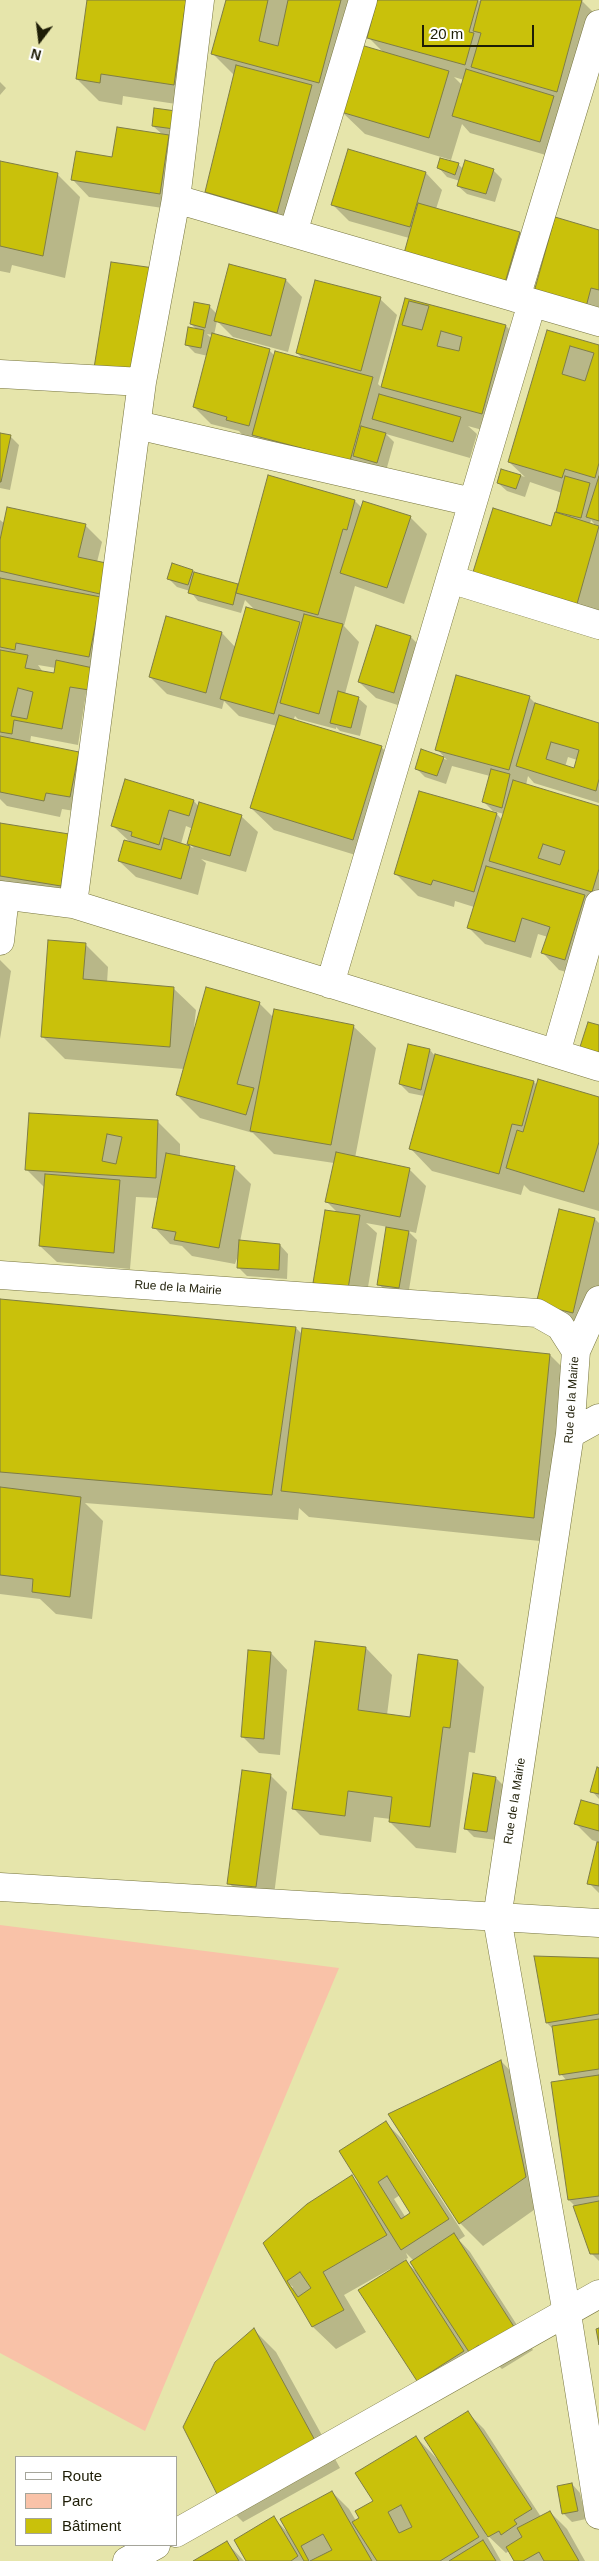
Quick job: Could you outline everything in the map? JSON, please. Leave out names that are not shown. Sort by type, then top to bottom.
[{"type":"street","points":[[73,904],[142,382],[176,199],[200,0]]},
{"type":"street","points":[[293,233],[363,0]]},
{"type":"street","points":[[330,984],[472,502],[524,300],[599,24]]},
{"type":"street","points":[[176,199],[599,322]]},
{"type":"street","points":[[0,374],[142,382]]},
{"type":"street","points":[[137,425],[472,502]]},
{"type":"street","points":[[450,579],[599,625]]},
{"type":"street","points":[[0,941],[3,896],[73,904],[599,1067]]},
{"type":"street","points":[[556,1053],[599,904]]},
{"type":"street","name":"Rue de la Mairie","points":[[0,1275],[537,1313],[560,1326],[576,1351],[570,1434],[497,1918],[567,2314],[599,2515]]},
{"type":"street","points":[[576,1351],[599,1300]]},
{"type":"street","points":[[570,1434],[599,1418]]},
{"type":"street","points":[[0,1887],[599,1923]]},
{"type":"street","points":[[178,2532],[567,2314],[599,2294]]},
{"type":"street","points":[[127,2561],[154,2546]]},
{"type":"green space","points":[[0,1925],[339,1968],[145,2431],[0,2353]]},
{"type":"building","points":[[87,0],[186,0],[174,85],[101,74],[100,83],[76,79]]},
{"type":"building","points":[[226,0],[268,0],[259,41],[278,46],[288,0],[341,0],[319,83],[211,54]]},
{"type":"building","points":[[377,0],[478,0],[469,32],[474,33],[465,65],[367,38]]},
{"type":"building","points":[[481,0],[582,0],[557,92],[471,67],[481,33],[473,31]]},
{"type":"building","points":[[361,45],[449,71],[429,138],[341,112]]},
{"type":"building","points":[[236,65],[312,85],[277,213],[205,192]]},
{"type":"building","points":[[466,69],[554,96],[540,142],[452,116]]},
{"type":"building","points":[[154,108],[176,111],[174,129],[152,126]]},
{"type":"building","points":[[117,127],[169,135],[160,194],[71,180],[76,151],[112,157]]},
{"type":"building","points":[[348,149],[426,172],[410,227],[331,205]]},
{"type":"building","points":[[440,158],[459,163],[455,175],[437,168]]},
{"type":"building","points":[[465,160],[494,169],[486,194],[457,186]]},
{"type":"building","points":[[0,161],[58,173],[43,256],[0,246]]},
{"type":"building","points":[[418,203],[520,232],[504,286],[403,257]]},
{"type":"building","points":[[555,217],[599,230],[599,290],[591,288],[586,307],[534,292]]},
{"type":"building","points":[[111,262],[154,268],[137,375],[94,368]]},
{"type":"building","points":[[229,264],[286,279],[271,336],[214,321]]},
{"type":"building","points":[[315,280],[381,297],[361,371],[296,353]]},
{"type":"building","points":[[405,298],[506,325],[482,414],[381,387]]},
{"type":"building","points":[[409,301],[429,306],[422,330],[402,325]]},
{"type":"building","points":[[194,302],[210,305],[205,328],[190,324]]},
{"type":"building","points":[[188,327],[204,330],[201,348],[185,345]]},
{"type":"building","points":[[547,330],[599,345],[599,463],[595,478],[565,469],[562,478],[508,462]],"holes":[[[570,346],[594,353],[585,381],[562,374]]]},
{"type":"building","points":[[441,331],[462,337],[459,351],[437,346]]},
{"type":"building","points":[[212,333],[270,349],[249,426],[226,420],[227,417],[193,407]]},
{"type":"building","points":[[275,351],[373,377],[350,461],[252,435]]},
{"type":"building","points":[[379,394],[461,417],[453,442],[372,419]]},
{"type":"building","points":[[361,426],[386,433],[377,463],[353,456]]},
{"type":"building","points":[[0,433],[11,435],[1,482],[0,482]]},
{"type":"building","points":[[501,469],[521,475],[516,489],[497,483]]},
{"type":"building","points":[[268,475],[355,500],[347,530],[343,529],[318,615],[236,593]]},
{"type":"building","points":[[565,476],[590,483],[581,518],[556,512]]},
{"type":"building","points":[[599,476],[599,521],[586,517]]},
{"type":"building","points":[[363,501],[411,516],[387,588],[340,573]]},
{"type":"building","points":[[7,507],[86,524],[78,557],[106,563],[100,594],[0,571],[0,540]]},
{"type":"building","points":[[493,508],[551,526],[555,512],[599,526],[577,604],[473,572]]},
{"type":"building","points":[[172,563],[193,570],[188,585],[167,579]]},
{"type":"building","points":[[194,572],[238,584],[233,605],[188,593]]},
{"type":"building","points":[[0,578],[101,597],[89,657],[16,643],[15,650],[0,647]]},
{"type":"building","points":[[246,607],[300,622],[274,714],[220,699]]},
{"type":"building","points":[[304,614],[343,624],[319,714],[280,703]]},
{"type":"building","points":[[166,616],[222,632],[206,693],[149,677]]},
{"type":"building","points":[[376,625],[411,636],[394,693],[358,682]]},
{"type":"building","points":[[0,650],[28,655],[25,668],[54,673],[56,660],[93,668],[89,690],[70,687],[62,729],[14,720],[12,734],[0,732]],"holes":[[[18,688],[33,692],[27,719],[11,716]]]},
{"type":"building","points":[[456,675],[530,696],[509,770],[435,750]]},
{"type":"building","points":[[338,691],[359,697],[351,728],[330,723]]},
{"type":"building","points":[[535,703],[599,723],[599,779],[596,791],[516,766]],"holes":[[[551,742],[579,750],[574,768],[546,759]]]},
{"type":"building","points":[[279,715],[382,746],[353,840],[250,808]]},
{"type":"building","points":[[0,736],[79,752],[70,797],[46,793],[44,801],[0,792]]},
{"type":"building","points":[[421,749],[444,757],[437,776],[415,769]]},
{"type":"building","points":[[491,769],[510,774],[502,808],[482,802]]},
{"type":"building","points":[[125,779],[194,800],[189,816],[169,810],[159,845],[131,836],[132,832],[111,826]]},
{"type":"building","points":[[513,780],[599,806],[599,869],[592,892],[489,861]],"holes":[[[543,844],[565,851],[560,865],[538,858]]]},
{"type":"building","points":[[419,791],[497,813],[474,892],[433,880],[431,885],[394,874]]},
{"type":"building","points":[[199,802],[242,815],[230,856],[187,844]]},
{"type":"building","points":[[0,823],[69,834],[61,886],[0,876]]},
{"type":"building","points":[[164,838],[190,846],[181,879],[118,861],[124,840],[161,850]]},
{"type":"building","points":[[486,866],[585,895],[565,960],[541,953],[550,927],[522,918],[515,942],[467,928]]},
{"type":"building","points":[[48,940],[86,943],[83,979],[174,987],[170,1047],[41,1037]]},
{"type":"building","points":[[206,987],[260,1002],[237,1084],[254,1088],[246,1115],[176,1095]]},
{"type":"building","points":[[274,1009],[354,1025],[331,1145],[250,1131]]},
{"type":"building","points":[[588,1022],[599,1025],[599,1055],[579,1050]]},
{"type":"building","points":[[408,1044],[430,1049],[421,1090],[399,1084]]},
{"type":"building","points":[[435,1054],[534,1081],[522,1126],[512,1124],[499,1174],[409,1149]]},
{"type":"building","points":[[538,1079],[599,1097],[599,1142],[584,1192],[506,1168],[517,1130],[523,1132]]},
{"type":"building","points":[[29,1113],[158,1120],[156,1178],[25,1170]],"holes":[[[107,1134],[122,1137],[116,1164],[102,1161]]]},
{"type":"building","points":[[336,1152],[410,1168],[400,1217],[325,1202]]},
{"type":"building","points":[[166,1153],[235,1166],[219,1248],[174,1240],[176,1232],[152,1228]]},
{"type":"building","points":[[45,1174],[120,1180],[114,1253],[39,1246]]},
{"type":"building","points":[[559,1209],[595,1218],[573,1313],[536,1304]]},
{"type":"building","points":[[325,1210],[360,1215],[348,1289],[313,1283]]},
{"type":"building","points":[[386,1227],[409,1231],[399,1288],[377,1285]]},
{"type":"building","points":[[239,1240],[280,1244],[279,1270],[237,1268]]},
{"type":"building","points":[[0,1299],[296,1327],[272,1495],[0,1472]]},
{"type":"building","points":[[302,1328],[550,1354],[534,1518],[281,1491]]},
{"type":"building","points":[[0,1487],[81,1497],[70,1597],[32,1592],[33,1579],[0,1575]]},
{"type":"building","points":[[315,1641],[366,1647],[358,1710],[410,1717],[418,1654],[458,1660],[450,1728],[443,1727],[430,1827],[389,1822],[392,1797],[348,1791],[345,1816],[292,1809]]},
{"type":"building","points":[[248,1650],[271,1652],[264,1739],[241,1737]]},
{"type":"building","points":[[597,1767],[599,1768],[599,1794],[590,1792]]},
{"type":"building","points":[[242,1770],[271,1774],[256,1887],[227,1884]]},
{"type":"building","points":[[473,1773],[496,1777],[487,1832],[464,1829]]},
{"type":"building","points":[[581,1800],[599,1805],[599,1831],[574,1824]]},
{"type":"building","points":[[597,1842],[599,1842],[599,1886],[587,1884]]},
{"type":"building","points":[[534,1956],[599,1958],[599,2014],[546,2023]]},
{"type":"building","points":[[599,2019],[599,2069],[559,2075],[552,2026]]},
{"type":"building","points":[[501,2060],[526,2177],[459,2224],[388,2114]]},
{"type":"building","points":[[599,2075],[599,2196],[568,2200],[551,2082]]},
{"type":"building","points":[[386,2121],[449,2219],[401,2250],[339,2151]],"holes":[[[387,2176],[410,2213],[401,2219],[378,2182]]]},
{"type":"building","points":[[352,2175],[387,2235],[323,2272],[344,2310],[312,2327],[263,2243],[307,2204]],"holes":[[[300,2272],[311,2288],[298,2297],[287,2281]]]},
{"type":"building","points":[[599,2201],[599,2254],[590,2254],[573,2206]]},
{"type":"building","points":[[454,2233],[518,2333],[485,2354],[479,2345],[469,2352],[410,2262]]},
{"type":"building","points":[[406,2260],[464,2351],[417,2381],[358,2290]]},
{"type":"building","points":[[254,2328],[318,2446],[220,2500],[183,2427],[215,2362]]},
{"type":"building","points":[[599,2328],[599,2345],[596,2329]]},
{"type":"building","points":[[468,2411],[532,2509],[514,2520],[517,2524],[501,2535],[499,2531],[488,2537],[424,2438]]},
{"type":"building","points":[[416,2436],[479,2537],[440,2561],[377,2561],[352,2522],[359,2518],[355,2511],[373,2501],[355,2473]],"holes":[[[401,2505],[412,2527],[399,2533],[388,2512]]]},
{"type":"building","points":[[572,2483],[578,2511],[562,2514],[557,2486]]},
{"type":"building","points":[[332,2491],[372,2561],[310,2561],[332,2550],[323,2534],[301,2546],[309,2561],[304,2561],[280,2519]]},
{"type":"building","points":[[550,2511],[579,2561],[544,2561],[539,2552],[523,2561],[514,2561],[506,2547],[522,2537],[517,2528]]},
{"type":"building","points":[[274,2516],[298,2556],[291,2561],[246,2561],[234,2540]]},
{"type":"building","points":[[483,2540],[496,2561],[449,2561]]},
{"type":"building","points":[[227,2541],[239,2561],[193,2561]]}]
